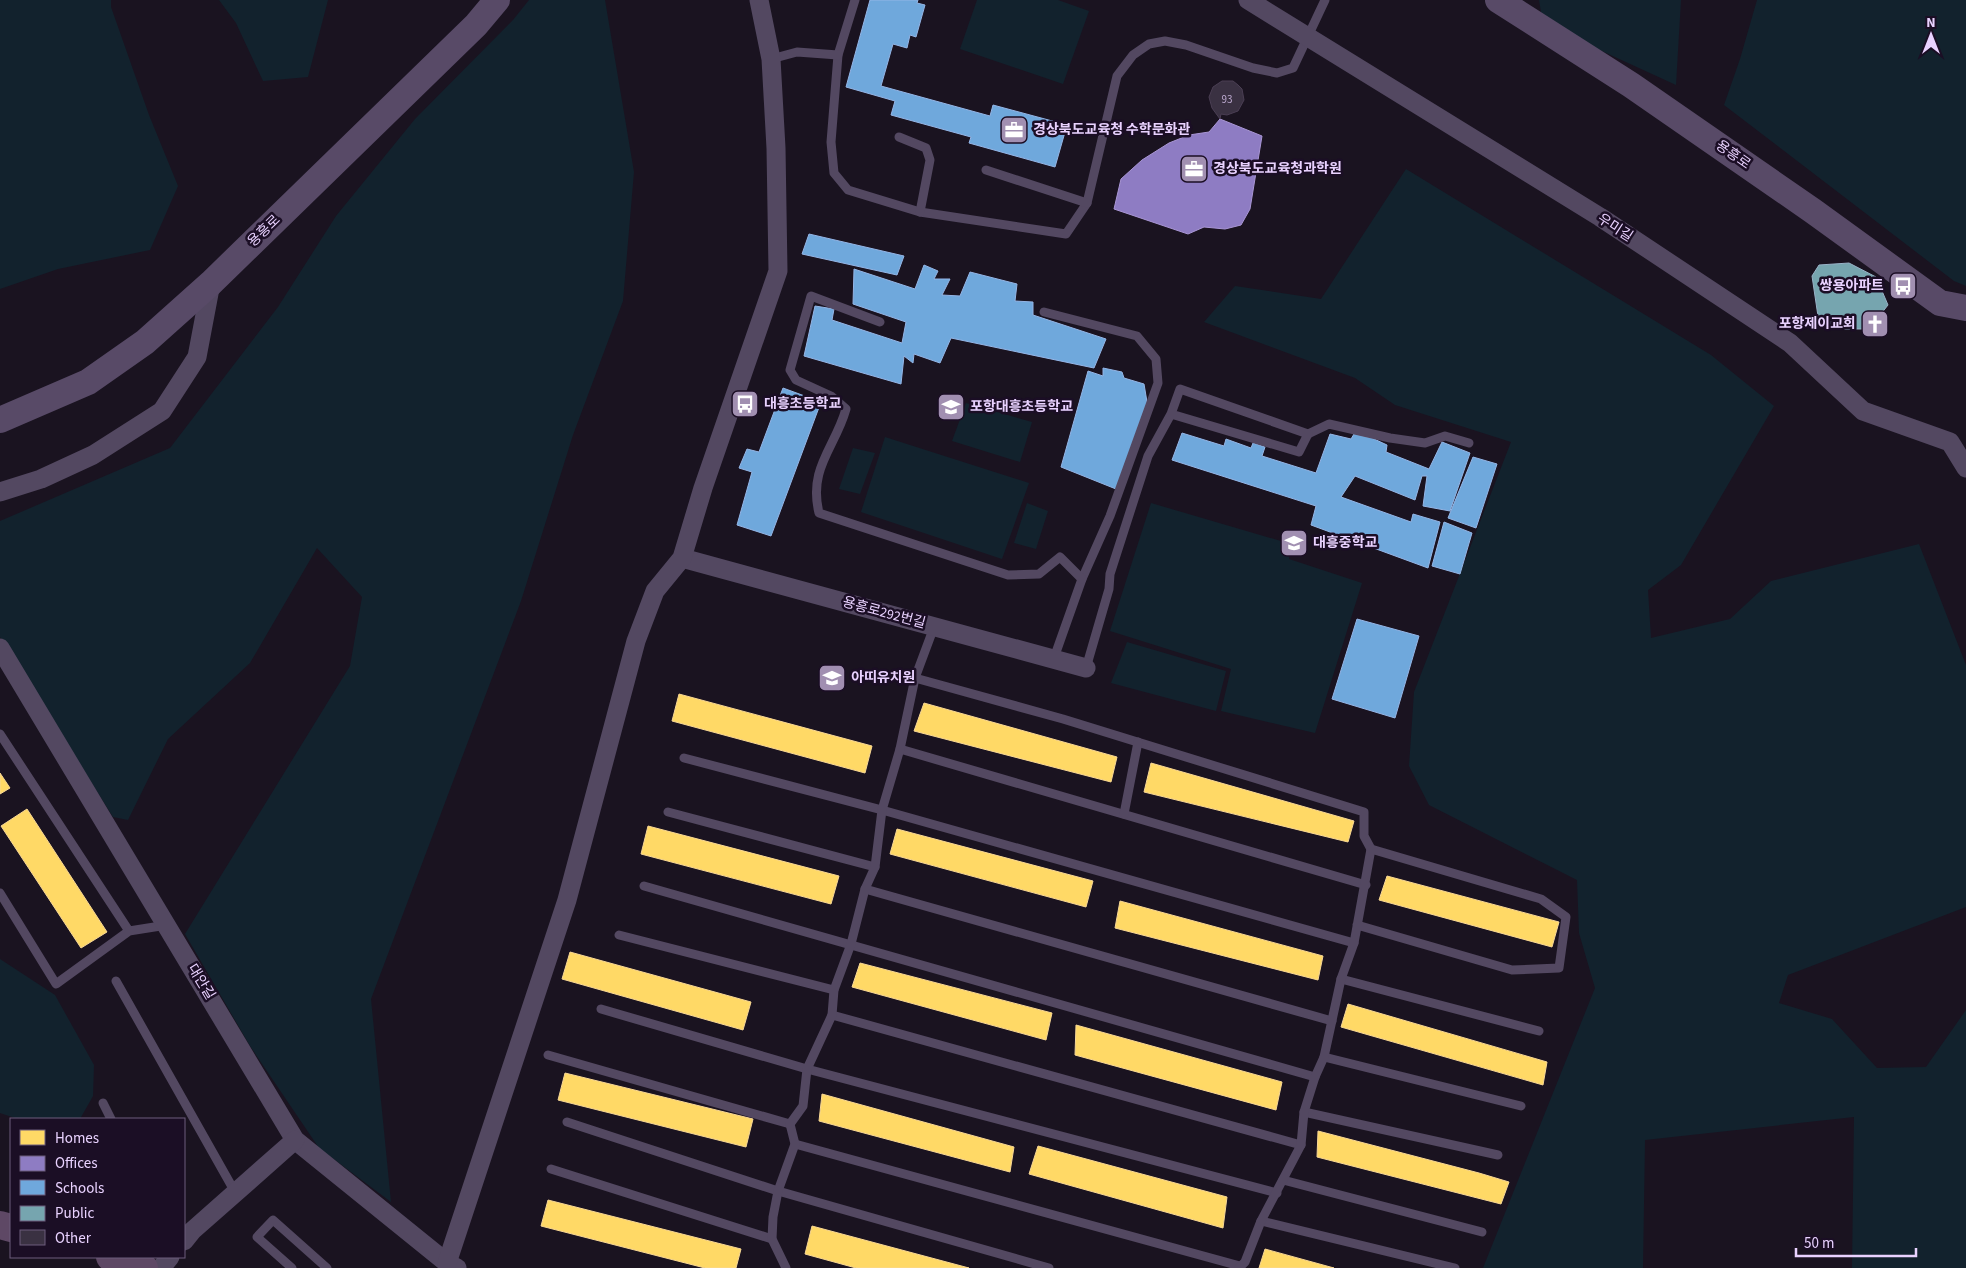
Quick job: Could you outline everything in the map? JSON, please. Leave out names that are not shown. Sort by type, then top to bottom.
[{"type":"main road","name":"용흥로","points":[[0,420],[88,382],[145,342],[211,283],[476,25],[497,0]]},
{"type":"main road","name":"용흥로","points":[[1498,0],[1631,85],[1812,210],[1940,302],[1966,308]]},
{"type":"main road","points":[[113,1258],[144,1268]]},
{"type":"street","points":[[452,1265],[567,900],[636,641],[656,591],[682,558],[702,488],[778,271],[776,148],[770,59],[758,0]]},
{"type":"street","name":"우미길","points":[[1248,0],[1600,218],[1790,343],[1863,412],[1950,442],[1966,468]]},
{"type":"street","points":[[0,492],[41,479],[93,455],[162,411],[197,357],[211,283]]},
{"type":"street","name":"용흥로292번길","points":[[682,558],[1086,668]]},
{"type":"street","name":"대안길","points":[[0,648],[295,1140],[452,1265]]},
{"type":"street","points":[[187,1232],[295,1140]]},
{"type":"street","points":[[161,1268],[169,1258]]},
{"type":"lane","points":[[855,0],[838,55],[830,142],[834,173],[848,190],[920,212],[1066,234],[1087,202],[1117,76],[1133,55],[1149,44],[1165,42],[1186,45],[1253,68],[1277,73],[1293,68],[1306,36],[1325,0]]},
{"type":"lane","points":[[770,59],[797,52],[838,55]]},
{"type":"lane","points":[[898,138],[926,148],[930,160],[920,212]]},
{"type":"lane","points":[[986,170],[1087,202]]},
{"type":"lane","points":[[880,322],[811,296],[790,370],[796,380],[831,396],[846,409],[841,428],[823,457],[815,496],[819,513],[1008,575],[1040,574],[1060,557],[1082,579]]},
{"type":"lane","points":[[1044,312],[1138,336],[1156,359],[1158,383],[1110,516],[1082,579],[1054,658]]},
{"type":"lane","points":[[1086,668],[1109,589],[1110,574],[1148,456],[1171,414],[1180,389],[1308,434]]},
{"type":"lane","points":[[1171,414],[1299,452],[1308,434],[1329,424],[1390,438],[1425,443],[1445,436],[1469,443]]},
{"type":"lane","points":[[786,1268],[772,1239],[773,1217],[778,1191],[795,1144],[790,1124],[803,1106],[807,1069],[832,1015],[834,990],[851,944],[865,889],[874,867],[882,810],[900,748],[915,678],[934,627]]},
{"type":"lane","points":[[795,1144],[1240,1267],[1245,1262],[1261,1221],[1301,1145],[1304,1112],[1314,1077],[1324,1057],[1341,979],[1354,943],[1371,849],[1364,836],[1364,812],[1138,742],[915,678]]},
{"type":"lane","points":[[0,734],[129,931]]},
{"type":"lane","points":[[1124,814],[1138,742]]},
{"type":"lane","points":[[900,748],[1366,885]]},
{"type":"lane","points":[[684,758],[882,810],[1354,943]]},
{"type":"lane","points":[[668,812],[874,867]]},
{"type":"lane","points":[[1357,925],[1512,970],[1559,968],[1566,917],[1540,899],[1371,849]]},
{"type":"lane","points":[[644,886],[1314,1077]]},
{"type":"lane","points":[[865,889],[1332,1021]]},
{"type":"lane","points":[[0,893],[56,984],[129,931],[167,924]]},
{"type":"lane","points":[[619,935],[834,990]]},
{"type":"lane","points":[[1341,979],[1539,1031]]},
{"type":"lane","points":[[116,981],[235,1192]]},
{"type":"lane","points":[[601,1009],[807,1069],[1277,1193]]},
{"type":"lane","points":[[832,1015],[1301,1145]]},
{"type":"lane","points":[[548,1055],[790,1124]]},
{"type":"lane","points":[[1324,1057],[1521,1106]]},
{"type":"lane","points":[[103,1103],[110,1118]]},
{"type":"lane","points":[[1304,1112],[1498,1155]]},
{"type":"lane","points":[[567,1122],[778,1191],[1049,1268]]},
{"type":"lane","points":[[551,1169],[772,1239]]},
{"type":"lane","points":[[1282,1180],[1482,1232]]},
{"type":"lane","points":[[292,1268],[256,1237],[273,1220],[327,1268]]},
{"type":"lane","points":[[1261,1221],[1455,1268]]},
{"type":"shaded area","points":[[0,0],[111,0],[111,7],[149,115],[178,186],[150,250],[58,269],[0,289]]},
{"type":"shaded area","points":[[219,0],[328,0],[308,77],[263,81],[236,23]]},
{"type":"shaded area","points":[[529,0],[605,0],[634,172],[623,301],[573,435],[521,601],[371,999],[391,1202],[319,1148],[250,1046],[185,934],[350,666],[362,597],[317,548],[250,663],[168,739],[128,820],[113,817],[0,637],[0,521],[170,448],[278,307],[336,216],[415,119],[513,20]]},
{"type":"shaded area","points":[[977,0],[1058,0],[1089,11],[1063,84],[960,49]]},
{"type":"shaded area","points":[[1539,0],[1681,0],[1676,85],[1543,24]]},
{"type":"shaded area","points":[[1757,0],[1966,0],[1966,286],[1954,281],[1724,105]]},
{"type":"shaded area","points":[[1406,169],[1711,355],[1774,406],[1681,565],[1648,590],[1651,638],[1730,619],[1771,581],[1919,544],[1966,665],[1966,907],[1788,975],[1779,1003],[1832,1019],[1877,1068],[1926,1067],[1966,1010],[1966,1268],[1852,1268],[1854,1117],[1645,1140],[1643,1268],[1483,1268],[1595,988],[1579,933],[1577,880],[1429,805],[1409,766],[1414,692],[1511,442],[1395,405],[1355,378],[1204,322],[1235,286],[1321,299]]},
{"type":"shaded area","points":[[966,403],[1032,422],[1020,462],[952,441]]},
{"type":"shaded area","points":[[885,437],[1029,483],[1002,559],[861,512]]},
{"type":"shaded area","points":[[853,448],[875,453],[860,494],[839,489]]},
{"type":"shaded area","points":[[1027,503],[1048,511],[1036,549],[1014,543]]},
{"type":"shaded area","points":[[1151,503],[1291,544],[1289,559],[1362,583],[1315,733],[1221,711],[1231,669],[1110,631]]},
{"type":"shaded area","points":[[1127,642],[1226,671],[1216,711],[1111,683]]},
{"type":"shaded area","points":[[0,959],[55,995],[94,1065],[93,1096],[81,1118],[15,1118],[0,1113]]},
{"type":"building: Homes","points":[[679,694],[872,746],[865,773],[672,721]]},
{"type":"building: Homes","points":[[924,703],[1117,757],[1111,782],[914,731]]},
{"type":"building: Homes","points":[[1151,763],[1354,821],[1348,842],[1144,792]]},
{"type":"building: Homes","points":[[0,773],[10,788],[0,794]]},
{"type":"building: Homes","points":[[27,809],[107,932],[81,948],[1,826]]},
{"type":"building: Homes","points":[[648,826],[839,876],[831,904],[641,854]]},
{"type":"building: Homes","points":[[897,829],[1093,881],[1086,907],[890,854]]},
{"type":"building: Homes","points":[[1387,876],[1559,922],[1552,947],[1379,900]]},
{"type":"building: Homes","points":[[1120,901],[1323,956],[1318,980],[1115,928]]},
{"type":"building: Homes","points":[[570,952],[751,1002],[743,1030],[562,979]]},
{"type":"building: Homes","points":[[860,963],[1052,1013],[1046,1040],[852,987]]},
{"type":"building: Homes","points":[[1348,1004],[1547,1062],[1543,1085],[1341,1027]]},
{"type":"building: Homes","points":[[1076,1025],[1282,1082],[1276,1110],[1075,1055]]},
{"type":"building: Homes","points":[[565,1073],[753,1119],[746,1147],[558,1100]]},
{"type":"building: Homes","points":[[822,1094],[1014,1147],[1010,1172],[819,1121]]},
{"type":"building: Homes","points":[[1318,1131],[1509,1182],[1501,1204],[1317,1157]]},
{"type":"building: Homes","points":[[1038,1146],[1227,1197],[1223,1228],[1029,1174]]},
{"type":"building: Homes","points":[[548,1200],[741,1249],[736,1268],[705,1268],[541,1226]]},
{"type":"building: Homes","points":[[812,1226],[969,1268],[856,1268],[805,1254]]},
{"type":"building: Homes","points":[[1265,1249],[1334,1268],[1259,1268]]},
{"type":"building: Offices","name":"경상북도교육청과학원","points":[[1220,119],[1262,136],[1250,209],[1241,225],[1225,229],[1204,227],[1188,234],[1114,209],[1121,179],[1142,160],[1169,143],[1189,135],[1209,132]]},
{"type":"building: Schools","points":[[870,0],[918,0],[917,3],[925,5],[916,37],[910,35],[907,48],[893,44],[881,86],[990,116],[993,105],[1056,122],[1054,129],[1065,132],[1055,167],[969,143],[971,137],[891,115],[895,101],[846,87]]},
{"type":"building: Schools","points":[[809,234],[904,256],[897,275],[802,254]]},
{"type":"building: Schools","points":[[924,265],[938,271],[934,279],[950,279],[942,295],[960,296],[970,272],[1017,284],[1015,301],[1033,302],[1033,315],[1106,339],[1094,368],[951,338],[940,363],[914,354],[913,363],[904,356],[901,384],[804,356],[815,306],[834,309],[832,320],[902,343],[906,322],[853,304],[854,269],[915,289]]},
{"type":"building: Schools","points":[[1103,368],[1122,372],[1124,378],[1144,384],[1147,402],[1116,489],[1061,467],[1088,371],[1103,376]]},
{"type":"building: Schools","points":[[783,388],[821,402],[771,536],[737,525],[752,472],[739,468],[747,449],[759,452]]},
{"type":"building: Schools","points":[[1182,433],[1224,446],[1226,439],[1251,448],[1253,443],[1265,447],[1262,456],[1316,473],[1330,434],[1351,439],[1354,434],[1372,438],[1387,445],[1386,452],[1429,469],[1442,442],[1470,453],[1450,511],[1423,506],[1427,476],[1422,476],[1415,500],[1355,476],[1341,497],[1411,522],[1413,514],[1440,522],[1428,568],[1311,525],[1316,506],[1172,460]]},
{"type":"building: Schools","points":[[1473,457],[1497,464],[1476,528],[1448,518]]},
{"type":"building: Schools","points":[[1444,522],[1472,533],[1460,574],[1432,566]]},
{"type":"building: Schools","points":[[1357,619],[1419,636],[1395,718],[1332,699]]},
{"type":"building: Public","points":[[1849,263],[1876,277],[1888,305],[1869,329],[1841,329],[1819,323],[1812,276],[1819,265]]},
{"type":"building: Other","points":[[1222,81],[1233,81],[1238,85],[1242,89],[1244,100],[1238,111],[1227,115],[1221,114],[1220,119],[1212,108],[1209,97],[1213,87]]},
{"type":"place","name":"경상북도교육청 수학문화관","points":[[1014,130]]},
{"type":"place","name":"경상북도교육청과학원","points":[[1194,169]]},
{"type":"place","name":"쌍용아파트","points":[[1903,286]]},
{"type":"place","name":"포항제이교회","points":[[1875,324]]},
{"type":"place","name":"대흥초등학교","points":[[745,404]]},
{"type":"place","name":"포항대흥초등학교","points":[[951,407]]},
{"type":"place","name":"대흥중학교","points":[[1294,543]]},
{"type":"place","name":"아띠유치원","points":[[832,678]]}]
